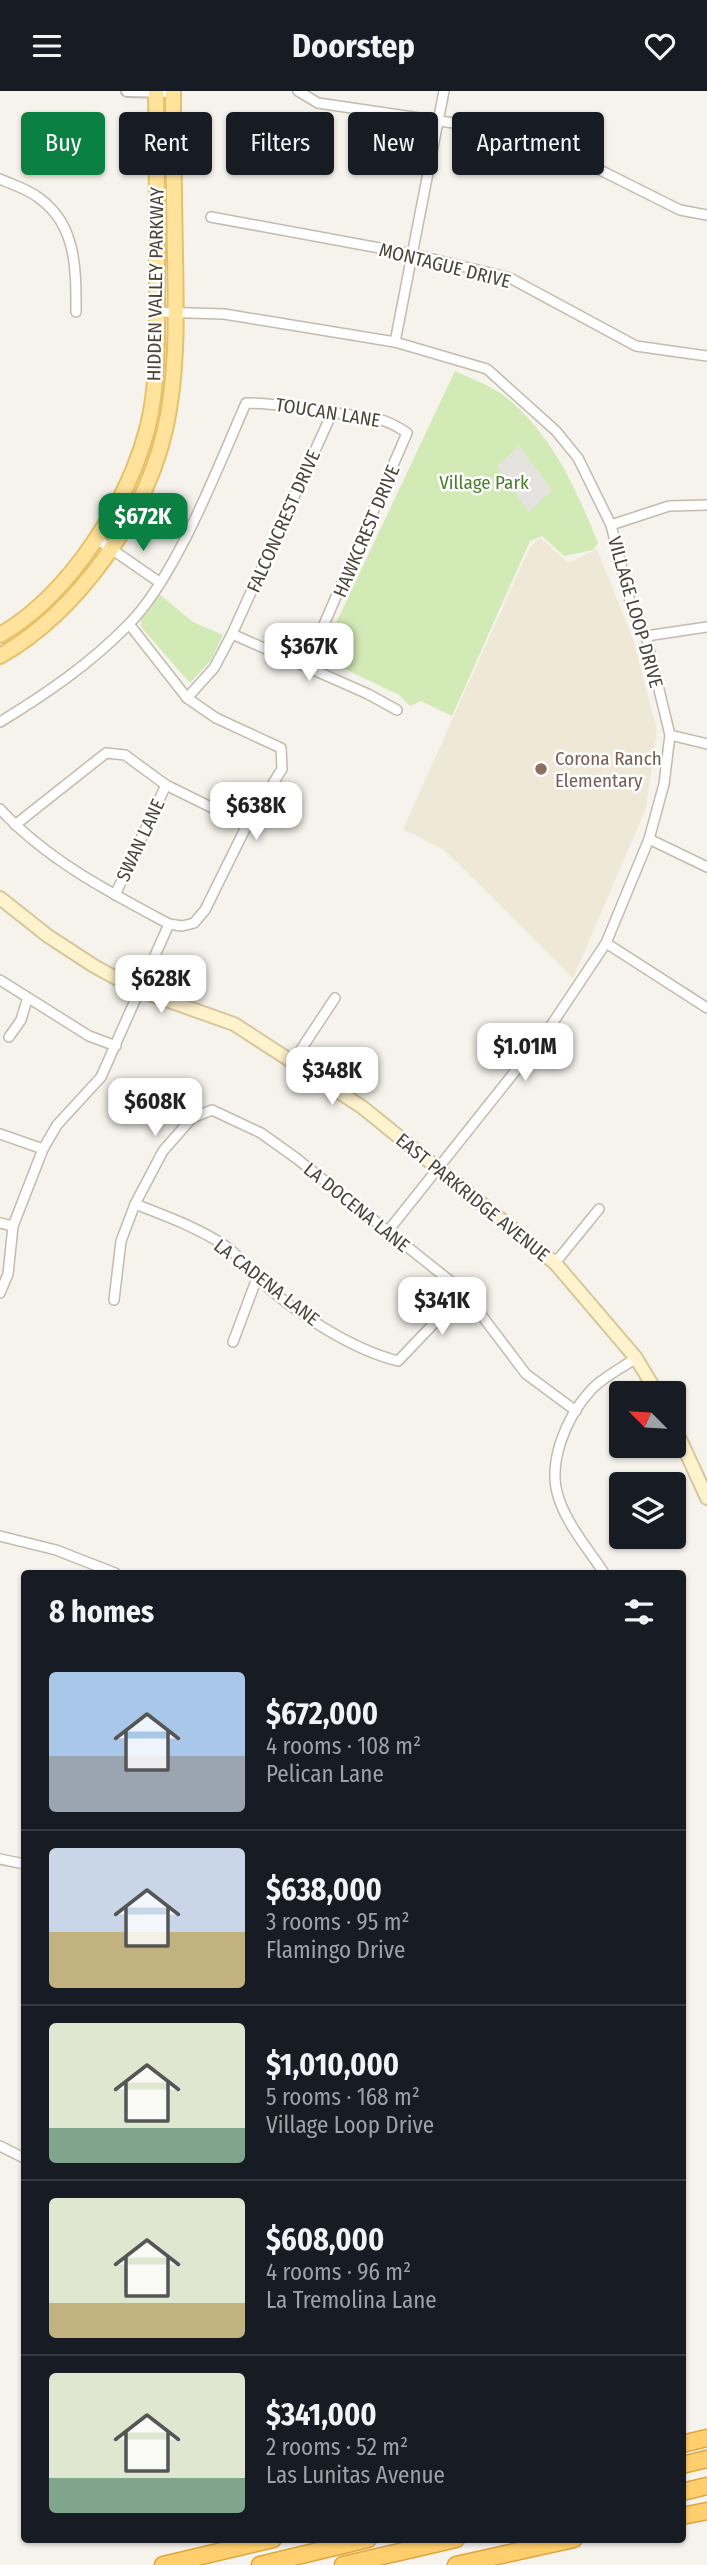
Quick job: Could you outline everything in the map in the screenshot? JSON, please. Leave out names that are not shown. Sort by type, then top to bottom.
[{"type":"highway","points":[[686,2443],[707,2438]]},
{"type":"highway","points":[[686,2464],[707,2459]]},
{"type":"highway","points":[[686,2491],[707,2487]]},
{"type":"highway","points":[[686,2515],[707,2511]]},
{"type":"highway","points":[[163,2565],[256,2543]]},
{"type":"highway","points":[[260,2565],[351,2543]]},
{"type":"highway","points":[[343,2565],[439,2543]]},
{"type":"highway","points":[[456,2565],[556,2543]]},
{"type":"main road","name":"HIDDEN VALLEY PARKWAY","points":[[0,635],[47,597],[77,567],[97,539],[128,480],[148,426],[156,363],[156,91]]},
{"type":"main road","name":"HIDDEN VALLEY PARKWAY","points":[[0,656],[16,647],[60,610],[91,578],[145,487],[165,431],[174,365],[176,311],[173,91]]},
{"type":"main road","name":"EAST PARKRIDGE AVENUE","points":[[0,898],[48,936],[138,990],[234,1024],[294,1060],[362,1107],[555,1263],[636,1358],[650,1381]]},
{"type":"main road","points":[[686,1452],[707,1498]]},
{"type":"street","points":[[127,91],[173,91]]},
{"type":"street","points":[[298,91],[318,103],[501,130],[582,161],[680,210],[707,215]]},
{"type":"street","points":[[395,342],[444,91]]},
{"type":"street","points":[[0,179],[38,196],[63,225],[74,249],[76,312]]},
{"type":"street","name":"MONTAGUE DRIVE","points":[[211,217],[412,254],[510,278],[636,346],[707,356]]},
{"type":"street","name":"VILLAGE LOOP DRIVE","points":[[157,312],[224,314],[395,342],[487,369],[556,431],[578,458],[611,525],[632,608],[646,636],[670,735],[664,784],[649,839],[606,943],[548,1030],[388,1231]]},
{"type":"street","name":"TOUCAN LANE","points":[[159,582],[209,486],[246,403],[285,403],[332,413],[358,413],[392,422],[407,433]]},
{"type":"street","name":"FALCONCREST DRIVE","points":[[187,698],[214,668],[232,634],[332,413]]},
{"type":"street","name":"HAWKCREST DRIVE","points":[[306,666],[407,433]]},
{"type":"street","points":[[611,525],[668,506],[707,505]]},
{"type":"street","points":[[0,722],[55,688],[129,624],[159,582],[97,539]]},
{"type":"street","points":[[0,809],[15,825],[65,865],[169,924],[181,926],[194,923],[205,910],[247,825],[282,769],[281,748],[215,718],[187,698],[129,624]]},
{"type":"street","points":[[646,636],[707,627]]},
{"type":"street","points":[[232,634],[397,710]]},
{"type":"street","points":[[670,735],[707,744]]},
{"type":"street","points":[[15,825],[28,811],[106,753],[125,755],[166,785],[247,825]]},
{"type":"street","name":"SWAN LANE","points":[[115,895],[166,785]]},
{"type":"street","points":[[649,839],[707,867]]},
{"type":"street","points":[[2,1292],[13,1226],[43,1149],[57,1125],[100,1077],[169,924]]},
{"type":"street","points":[[606,943],[707,1008]]},
{"type":"street","points":[[0,980],[27,1000],[89,1036],[116,1046]]},
{"type":"street","points":[[294,1060],[335,998]]},
{"type":"street","points":[[9,1037],[21,1020],[27,1000]]},
{"type":"street","name":"LA DOCENA LANE","points":[[135,1203],[163,1151],[192,1118],[212,1110],[270,1139],[464,1293],[526,1374],[576,1411]]},
{"type":"street","points":[[0,1134],[43,1149]]},
{"type":"street","points":[[114,1300],[121,1241],[135,1203]]},
{"type":"street","name":"LA CADENA LANE","points":[[135,1203],[197,1229],[229,1248],[257,1278],[342,1340],[368,1353],[398,1361],[464,1293]]},
{"type":"street","points":[[555,1263],[599,1209]]},
{"type":"street","points":[[0,1223],[13,1226]]},
{"type":"street","points":[[233,1342],[257,1278]]},
{"type":"street","points":[[602,1570],[569,1521],[558,1497],[556,1464],[561,1439],[592,1388],[636,1358]]},
{"type":"street","points":[[0,1536],[56,1550],[107,1570]]},
{"type":"street","points":[[0,1859],[21,1863]]},
{"type":"street","points":[[0,2146],[21,2156]]},
{"type":"shaded area","points":[[519,446],[552,490],[529,512],[497,466]]},
{"type":"shaded area","name":"Corona Ranch Elementary","points":[[540,537],[568,563],[597,549],[633,639],[657,731],[646,808],[573,978],[444,850],[403,829],[529,549]]},
{"type":"green space","name":"Village Park","points":[[455,371],[503,395],[535,426],[571,482],[598,543],[593,550],[564,556],[542,536],[530,541],[452,716],[421,701],[410,706],[399,695],[320,657]]},
{"type":"green space","points":[[159,594],[193,622],[223,635],[211,660],[190,683],[141,627],[141,619]]},
{"type":"place","name":"Corona Ranch Elementary","points":[[541,769]]}]
